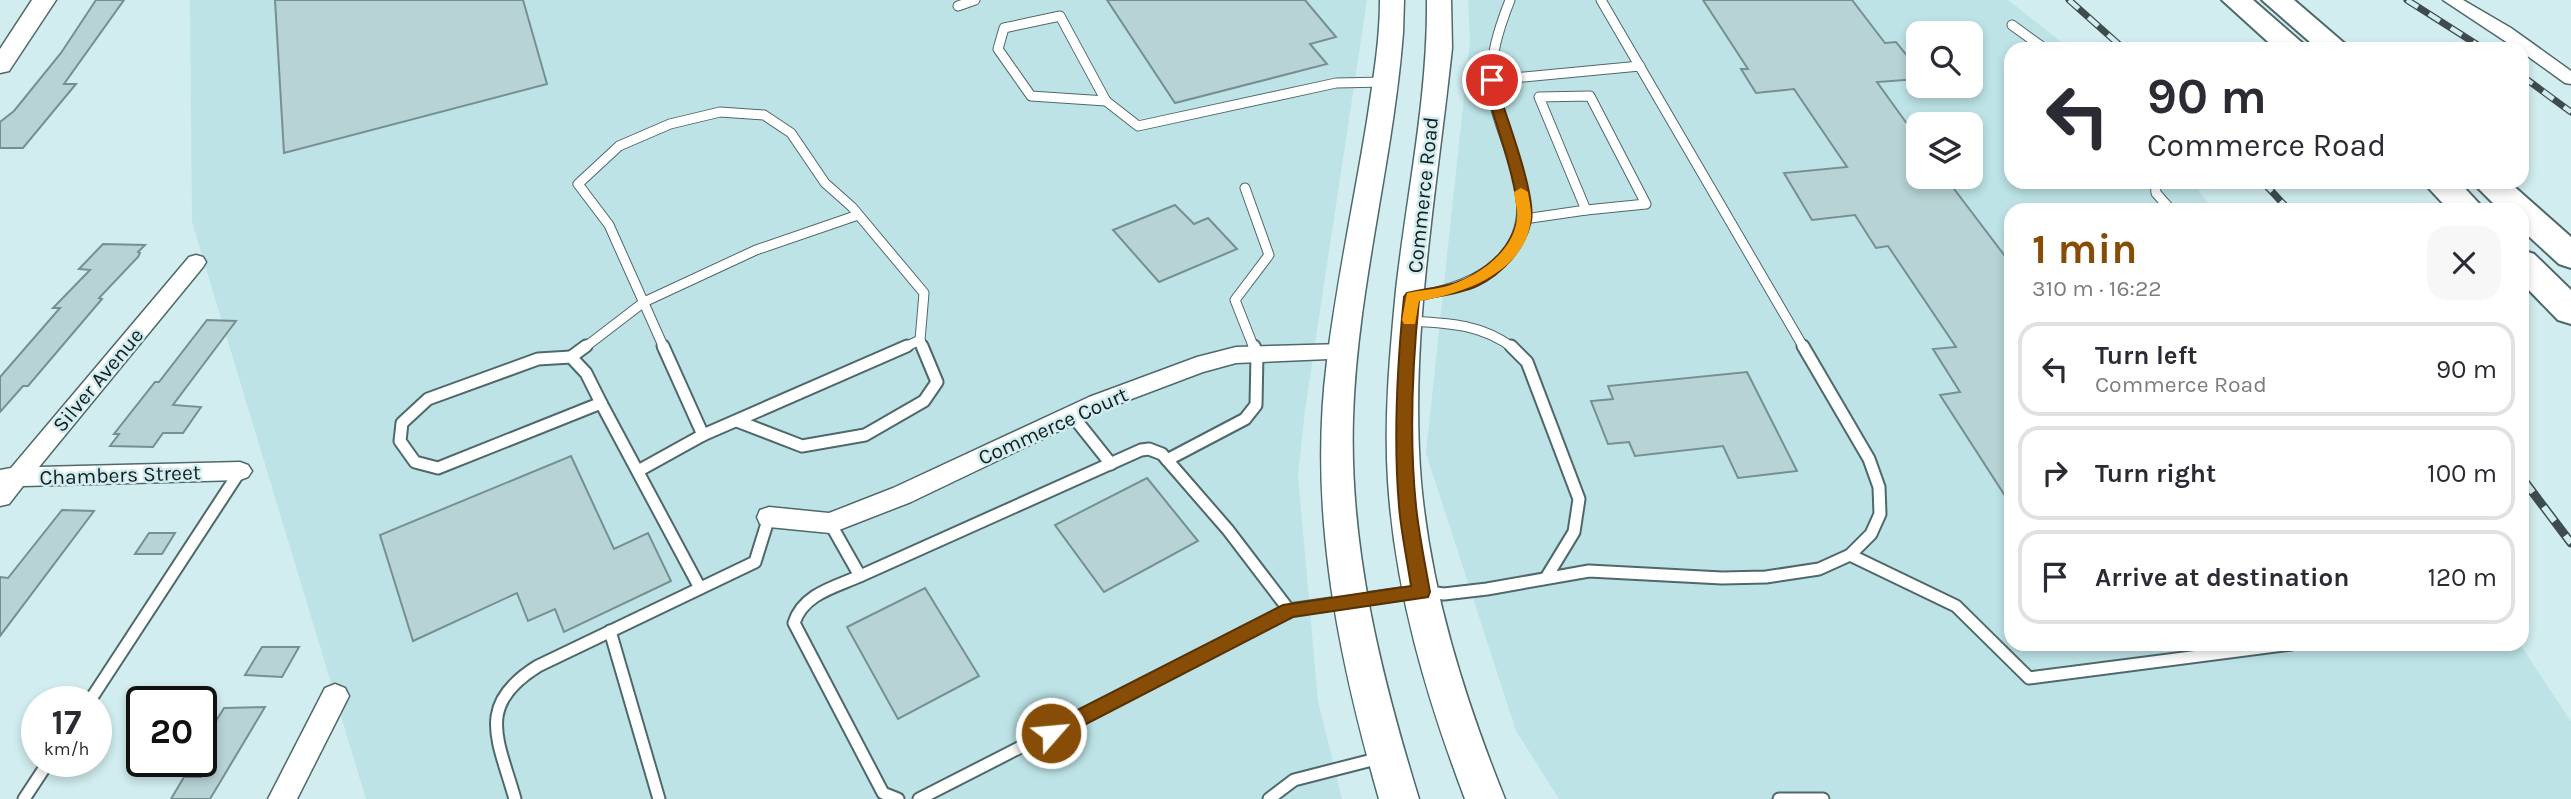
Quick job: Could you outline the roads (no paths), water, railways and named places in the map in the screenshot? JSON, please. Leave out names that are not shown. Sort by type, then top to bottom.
[{"type":"highway","points":[[2236,0],[2285,42]]},
{"type":"highway","points":[[2276,0],[2327,42]]},
{"type":"highway","points":[[2447,189],[2462,203]]},
{"type":"highway","points":[[2497,189],[2512,203]]},
{"type":"highway","points":[[2529,218],[2571,256]]},
{"type":"highway","points":[[2529,269],[2571,311]]},
{"type":"main road","points":[[0,66],[44,0]]},
{"type":"main road","points":[[1392,0],[1385,82],[1344,352],[1337,473],[1342,556],[1349,600],[1366,684],[1399,799]]},
{"type":"main road","name":"Commerce Road","points":[[1439,0],[1440,48],[1405,368],[1404,470],[1421,592],[1442,678],[1485,799]]},
{"type":"street","points":[[2451,0],[2519,42]]},
{"type":"street","points":[[2529,49],[2571,79]]},
{"type":"street","name":"Silver Avenue","points":[[0,497],[8,477],[196,262]]},
{"type":"street","name":"Commerce Court","points":[[769,517],[830,523],[902,495],[1073,415],[1197,365],[1236,355],[1344,352]]},
{"type":"street","name":"Chambers Street","points":[[8,477],[240,471]]},
{"type":"street","points":[[282,799],[335,696]]},
{"type":"lane","points":[[958,6],[975,0]]},
{"type":"lane","points":[[1411,309],[1474,281],[1516,244],[1524,219],[1523,198],[1492,90],[1492,49],[1510,0]]},
{"type":"lane","points":[[919,799],[1290,610],[1421,592],[1444,594],[1589,571],[1722,578],[1766,577],[1819,569],[1850,555],[1871,534],[1880,514],[1879,487],[1869,459],[1601,0]]},
{"type":"lane","points":[[1106,101],[1031,96],[998,49],[1004,27],[1060,16],[1106,101],[1138,126],[1336,83],[1385,82]]},
{"type":"lane","points":[[2012,25],[2035,42]]},
{"type":"lane","points":[[1492,80],[1640,66]]},
{"type":"lane","points":[[1524,219],[1646,204],[1590,96],[1539,97],[1586,210]]},
{"type":"lane","points":[[704,435],[609,225],[578,184],[619,146],[670,124],[720,112],[764,115],[791,133],[825,183],[858,215],[924,293],[919,340],[936,382],[924,401],[865,435],[802,446],[737,421]]},
{"type":"lane","points":[[1167,460],[1252,413],[1256,405],[1257,354],[1235,300],[1269,255],[1245,188]]},
{"type":"lane","points":[[601,402],[438,468],[415,462],[400,440],[402,423],[428,399],[538,359],[571,357],[644,302],[756,250],[858,215]]},
{"type":"lane","points":[[1411,309],[1484,330],[1514,345],[1527,362],[1579,499],[1580,518],[1573,540],[1546,578]]},
{"type":"lane","points":[[638,471],[704,435],[919,340]]},
{"type":"lane","points":[[571,357],[586,373],[700,588]]},
{"type":"lane","points":[[1073,415],[1111,464]]},
{"type":"lane","points":[[898,799],[883,793],[794,623],[795,616],[810,600],[1111,464],[1149,450],[1162,454],[1228,530],[1290,610]]},
{"type":"lane","points":[[99,686],[240,471]]},
{"type":"lane","points":[[515,799],[497,727],[497,712],[502,696],[518,679],[538,666],[755,562],[769,517]]},
{"type":"lane","points":[[830,523],[860,576]]},
{"type":"lane","points":[[1850,555],[1956,606],[2029,678],[2238,651]]},
{"type":"lane","points":[[610,631],[659,799]]},
{"type":"lane","points":[[1269,799],[1276,791],[1294,780],[1386,756]]},
{"type":"lane","points":[[24,799],[38,777]]},
{"type":"lane","points":[[1779,799],[1823,799]]},
{"type":"railway","points":[[2069,0],[2116,42]]},
{"type":"railway","points":[[2407,0],[2473,42]]},
{"type":"railway","points":[[2529,81],[2571,112]]},
{"type":"railway","points":[[2270,189],[2282,203]]},
{"type":"railway","points":[[2529,487],[2571,543]]}]
